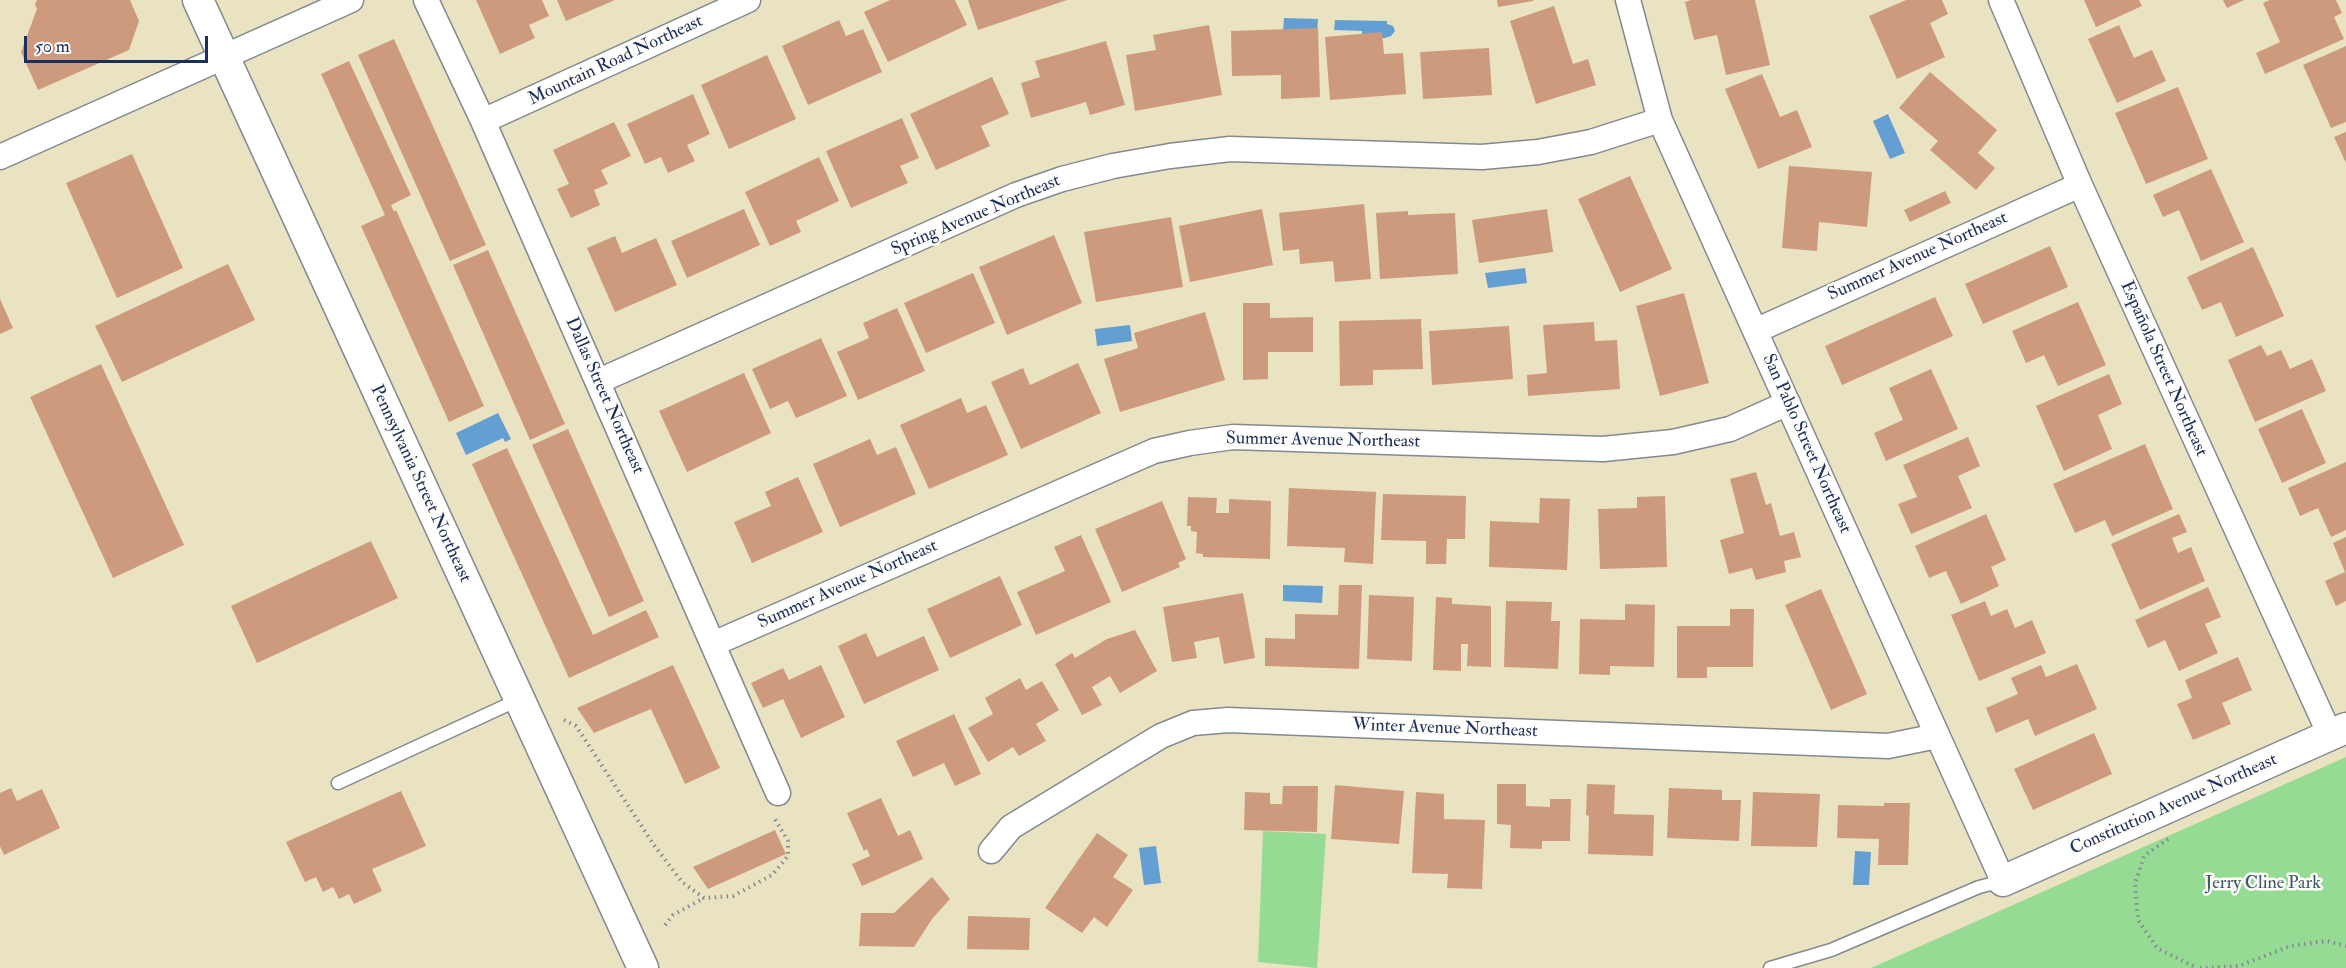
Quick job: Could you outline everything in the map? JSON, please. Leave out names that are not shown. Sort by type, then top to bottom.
[{"type":"street","name":"Pennsylvania Street Northeast","points":[[198,0],[637,956]]},
{"type":"street","points":[[0,156],[351,0]]},
{"type":"street","name":"Dallas Street Northeast","points":[[426,0],[483,121],[599,381],[713,644],[774,801]]},
{"type":"street","name":"Mountain Road Northeast","points":[[483,121],[748,0]]},
{"type":"street","name":"San Pablo Street Northeast","points":[[1628,0],[1660,120],[2003,881]]},
{"type":"street","name":"Española Street Northeast","points":[[2001,0],[2080,184],[2338,732]]},
{"type":"street","name":"Spring Avenue Northeast","points":[[599,381],[1016,195],[1062,179],[1113,166],[1170,156],[1230,150],[1493,156],[1538,152],[1591,141],[1660,120]]},
{"type":"street","name":"Summer Avenue Northeast","points":[[1755,331],[2080,184]]},
{"type":"street","name":"Summer Avenue Northeast","points":[[713,644],[1154,451],[1190,443],[1233,438],[1603,448],[1673,442],[1730,429],[1788,403]]},
{"type":"street","name":"Winter Avenue Northeast","points":[[992,851],[1011,827],[1161,736],[1193,723],[1228,720],[1888,746],[1937,736]]},
{"type":"street","name":"Constitution Avenue Northeast","points":[[2003,881],[2338,732]]},
{"type":"lane","points":[[338,783],[518,700]]},
{"type":"lane","points":[[1770,968],[1831,950],[1979,887],[2003,881]]},
{"type":"path","points":[[564,720],[576,726],[654,844],[682,882],[704,898]]},
{"type":"path","points":[[665,925],[673,915],[704,898],[733,896],[772,875],[788,856],[788,841],[774,801]]},
{"type":"path","points":[[2170,838],[2144,856],[2135,884],[2138,920],[2157,948],[2198,968],[2239,966],[2290,946],[2327,941],[2346,946]]},
{"type":"green space","name":"Jerry Cline Park","points":[[2346,757],[2346,968],[1871,968]]},
{"type":"green space","points":[[1263,831],[1326,834],[1317,968],[1258,962]]},
{"type":"water","points":[[1284,18],[1318,19],[1317,33],[1283,32]]},
{"type":"water","points":[[1335,20],[1387,21],[1387,24],[1393,26],[1395,31],[1391,36],[1385,38],[1362,37],[1362,31],[1334,30]]},
{"type":"water","points":[[1888,114],[1905,153],[1890,159],[1873,121]]},
{"type":"water","points":[[1525,268],[1527,283],[1488,288],[1485,273]]},
{"type":"water","points":[[1130,325],[1132,341],[1097,346],[1095,329]]},
{"type":"water","points":[[498,413],[511,439],[505,442],[503,438],[466,455],[456,433]]},
{"type":"water","points":[[1283,585],[1323,586],[1322,603],[1283,601]]},
{"type":"water","points":[[1156,846],[1161,883],[1144,885],[1139,848]]},
{"type":"water","points":[[1855,851],[1871,852],[1869,885],[1853,885]]},
{"type":"building","points":[[37,0],[130,0],[139,21],[129,50],[38,90],[21,52],[37,9],[35,4]]},
{"type":"building","points":[[476,0],[542,0],[549,16],[529,25],[535,38],[500,54]]},
{"type":"building","points":[[557,0],[615,0],[566,21]]},
{"type":"building","points":[[890,0],[955,0],[967,25],[888,62],[864,12]]},
{"type":"building","points":[[968,0],[1067,0],[978,30]]},
{"type":"building","points":[[1497,0],[1533,0],[1533,1],[1498,7]]},
{"type":"building","points":[[1691,0],[1755,0],[1770,65],[1726,75],[1717,35],[1694,40],[1685,2]]},
{"type":"building","points":[[1906,0],[1942,0],[1948,14],[1930,23],[1945,57],[1897,79],[1869,16]]},
{"type":"building","points":[[2084,0],[2139,0],[2142,6],[2096,27]]},
{"type":"building","points":[[2223,0],[2244,0],[2227,8]]},
{"type":"building","points":[[2270,0],[2336,0],[2342,13],[2334,17],[2344,39],[2265,74],[2256,53],[2280,42],[2263,3]]},
{"type":"building","points":[[1554,6],[1573,64],[1588,59],[1596,85],[1536,104],[1510,21]]},
{"type":"building","points":[[839,20],[846,36],[863,29],[882,72],[808,105],[782,46]]},
{"type":"building","points":[[1209,25],[1222,95],[1135,111],[1126,55],[1156,50],[1153,35]]},
{"type":"building","points":[[2119,25],[2134,58],[2152,50],[2166,81],[2117,103],[2088,39]]},
{"type":"building","points":[[1318,28],[1320,97],[1281,99],[1281,75],[1232,76],[1231,31]]},
{"type":"building","points":[[1382,32],[1384,54],[1403,53],[1406,94],[1330,100],[1325,37]]},
{"type":"building","points":[[394,39],[486,245],[450,261],[358,55]]},
{"type":"building","points":[[1106,41],[1125,105],[1090,115],[1086,102],[1031,118],[1021,83],[1040,77],[1035,61]]},
{"type":"building","points":[[2346,46],[2346,122],[2331,128],[2303,65]]},
{"type":"building","points":[[1489,48],[1492,95],[1423,99],[1420,52]]},
{"type":"building","points":[[767,55],[796,119],[729,149],[701,85]]},
{"type":"building","points":[[349,61],[411,195],[391,205],[394,212],[396,210],[484,406],[449,422],[361,226],[385,215],[321,74]]},
{"type":"building","points":[[1930,72],[1997,130],[1978,153],[1995,168],[1976,190],[1930,150],[1938,141],[1899,108]]},
{"type":"building","points":[[1762,74],[1780,117],[1797,110],[1812,147],[1758,169],[1725,89]]},
{"type":"building","points":[[992,77],[1009,114],[981,126],[990,146],[936,170],[910,114]]},
{"type":"building","points":[[2178,87],[2208,159],[2146,184],[2115,113]]},
{"type":"building","points":[[693,94],[710,134],[687,145],[695,161],[668,173],[661,157],[645,164],[627,124]]},
{"type":"building","points":[[902,118],[919,158],[900,166],[908,183],[851,208],[826,151]]},
{"type":"building","points":[[614,122],[631,156],[601,170],[608,184],[594,190],[600,205],[571,218],[557,189],[569,184],[553,150]]},
{"type":"building","points":[[2346,132],[2346,163],[2334,137]]},
{"type":"building","points":[[132,154],[183,268],[117,298],[66,183]]},
{"type":"building","points":[[819,157],[839,201],[796,221],[801,232],[770,246],[745,192]]},
{"type":"building","points":[[1789,166],[1872,172],[1867,227],[1819,222],[1817,251],[1782,248]]},
{"type":"building","points":[[2211,169],[2244,242],[2201,261],[2179,210],[2163,217],[2153,195]]},
{"type":"building","points":[[1630,176],[1672,269],[1620,292],[1578,199]]},
{"type":"building","points":[[1945,191],[1951,203],[1910,222],[1904,210]]},
{"type":"building","points":[[1364,204],[1371,279],[1335,282],[1333,261],[1300,264],[1299,249],[1283,251],[1279,213]]},
{"type":"building","points":[[744,209],[760,245],[687,278],[671,241]]},
{"type":"building","points":[[1262,209],[1273,265],[1190,282],[1179,226]]},
{"type":"building","points":[[1547,209],[1553,252],[1479,263],[1472,220]]},
{"type":"building","points":[[1408,211],[1408,215],[1455,213],[1458,274],[1380,279],[1376,213]]},
{"type":"building","points":[[1171,217],[1183,287],[1096,302],[1084,232]]},
{"type":"building","points":[[1054,235],[1082,303],[1007,335],[979,267]]},
{"type":"building","points":[[615,236],[622,253],[656,238],[677,285],[615,312],[587,248]]},
{"type":"building","points":[[2050,246],[2068,287],[1983,324],[1965,284]]},
{"type":"building","points":[[2253,247],[2284,316],[2236,337],[2221,302],[2202,310],[2187,277]]},
{"type":"building","points":[[488,250],[565,424],[530,440],[453,265]]},
{"type":"building","points":[[228,264],[255,320],[122,382],[95,326]]},
{"type":"building","points":[[973,273],[995,323],[926,353],[904,303]]},
{"type":"building","points":[[1684,293],[1709,383],[1660,396],[1636,306]]},
{"type":"building","points":[[1935,297],[1953,336],[1842,385],[1825,346]]},
{"type":"building","points":[[0,299],[13,328],[0,334]]},
{"type":"building","points":[[2078,302],[2106,365],[2058,386],[2044,355],[2026,363],[2012,331]]},
{"type":"building","points":[[1243,303],[1270,303],[1270,318],[1313,317],[1313,352],[1268,352],[1268,379],[1243,380]]},
{"type":"building","points":[[897,308],[925,371],[858,400],[837,352],[869,338],[863,323]]},
{"type":"building","points":[[1205,312],[1225,380],[1120,412],[1104,359],[1138,348],[1134,333]]},
{"type":"building","points":[[1421,319],[1423,369],[1373,370],[1373,385],[1340,386],[1339,321]]},
{"type":"building","points":[[1594,322],[1595,341],[1617,340],[1620,389],[1528,396],[1527,375],[1547,373],[1543,325]]},
{"type":"building","points":[[1509,326],[1513,379],[1432,385],[1429,331]]},
{"type":"building","points":[[821,338],[847,396],[796,418],[788,401],[770,409],[752,369]]},
{"type":"building","points":[[2261,345],[2267,356],[2281,350],[2290,369],[2312,359],[2326,391],[2255,422],[2228,360]]},
{"type":"building","points":[[1078,363],[1101,413],[1021,449],[991,382],[1023,368],[1030,385]]},
{"type":"building","points":[[101,364],[184,545],[113,578],[30,397]]},
{"type":"building","points":[[1931,369],[1958,429],[1886,461],[1874,433],[1903,420],[1889,388]]},
{"type":"building","points":[[744,373],[771,433],[687,472],[659,411]]},
{"type":"building","points":[[2109,374],[2122,404],[2098,415],[2112,449],[2064,471],[2036,406]]},
{"type":"building","points":[[961,398],[967,413],[986,405],[1008,455],[929,489],[900,425]]},
{"type":"building","points":[[2302,409],[2326,463],[2282,483],[2258,429]]},
{"type":"building","points":[[568,429],[644,601],[609,617],[532,445]]},
{"type":"building","points":[[1968,437],[1980,466],[1958,476],[1972,508],[1911,534],[1898,504],[1917,497],[1903,465]]},
{"type":"building","points":[[870,439],[877,455],[896,447],[916,494],[840,527],[813,464]]},
{"type":"building","points":[[2145,444],[2173,509],[2112,536],[2105,520],[2075,533],[2053,484]]},
{"type":"building","points":[[507,448],[593,635],[646,610],[659,637],[569,678],[472,464]]},
{"type":"building","points":[[2346,462],[2346,530],[2331,537],[2318,508],[2300,516],[2288,488]]},
{"type":"building","points":[[1756,472],[1766,505],[1771,503],[1780,536],[1794,532],[1801,557],[1784,561],[1786,572],[1756,580],[1752,568],[1729,574],[1720,540],[1744,533],[1730,479]]},
{"type":"building","points":[[798,477],[823,532],[752,563],[734,522],[771,506],[765,492]]},
{"type":"building","points":[[1289,488],[1376,492],[1373,564],[1344,562],[1345,548],[1287,546]]},
{"type":"building","points":[[1383,494],[1466,496],[1465,539],[1447,539],[1446,564],[1426,564],[1426,541],[1381,540]]},
{"type":"building","points":[[1665,496],[1667,567],[1600,569],[1598,509],[1637,508],[1637,497]]},
{"type":"building","points":[[1188,497],[1217,498],[1216,513],[1229,513],[1229,499],[1271,501],[1270,559],[1203,557],[1203,554],[1196,553],[1197,532],[1191,531],[1191,526],[1187,526]]},
{"type":"building","points":[[1540,498],[1570,499],[1567,570],[1489,567],[1490,521],[1539,523]]},
{"type":"building","points":[[1162,501],[1186,559],[1178,563],[1180,567],[1122,592],[1095,529]]},
{"type":"building","points":[[1986,514],[2006,560],[1991,567],[1999,586],[1961,604],[1946,571],[1929,578],[1915,546]]},
{"type":"building","points":[[2179,514],[2187,532],[2172,538],[2178,553],[2191,547],[2205,581],[2140,610],[2111,544]]},
{"type":"building","points":[[1081,535],[1111,602],[1036,635],[1017,592],[1065,571],[1054,547]]},
{"type":"building","points":[[2346,537],[2346,601],[2336,606],[2325,581],[2345,572],[2333,543]]},
{"type":"building","points":[[371,541],[398,598],[257,663],[231,606]]},
{"type":"building","points":[[1000,576],[1022,625],[950,658],[927,609]]},
{"type":"building","points":[[1339,585],[1362,585],[1359,669],[1265,666],[1265,638],[1295,639],[1295,614],[1338,615]]},
{"type":"building","points":[[2208,587],[2221,617],[2205,624],[2218,653],[2179,671],[2165,640],[2148,648],[2135,620]]},
{"type":"building","points":[[1821,589],[1867,694],[1831,710],[1785,605]]},
{"type":"building","points":[[1243,593],[1255,658],[1224,664],[1219,637],[1194,642],[1197,658],[1172,662],[1163,607]]},
{"type":"building","points":[[1369,595],[1414,597],[1412,661],[1367,659]]},
{"type":"building","points":[[1436,597],[1452,598],[1452,604],[1491,606],[1491,667],[1467,666],[1468,644],[1461,644],[1461,671],[1433,670]]},
{"type":"building","points":[[1506,601],[1552,602],[1551,621],[1560,621],[1558,669],[1504,667]]},
{"type":"building","points":[[1985,601],[1991,616],[2007,609],[2015,628],[2032,620],[2046,653],[1979,681],[1951,615]]},
{"type":"building","points":[[1625,604],[1655,605],[1654,667],[1610,666],[1610,675],[1579,674],[1580,619],[1625,620]]},
{"type":"building","points":[[1730,609],[1754,609],[1753,667],[1707,667],[1707,678],[1677,678],[1677,626],[1730,626]]},
{"type":"building","points":[[1135,630],[1157,671],[1120,693],[1110,676],[1092,687],[1102,705],[1082,715],[1055,664],[1072,653],[1075,658],[1107,639]]},
{"type":"building","points":[[866,633],[877,657],[924,636],[939,670],[864,704],[838,646]]},
{"type":"building","points":[[2238,657],[2252,690],[2222,703],[2231,724],[2193,740],[2177,704],[2192,698],[2185,680]]},
{"type":"building","points":[[2077,664],[2097,709],[2035,736],[2028,719],[1996,733],[1986,708],[2018,694],[2011,678],[2041,665],[2046,677]]},
{"type":"building","points":[[673,665],[720,768],[685,784],[651,709],[594,733],[577,708]]},
{"type":"building","points":[[821,665],[845,717],[801,738],[783,699],[763,708],[751,683],[783,668],[789,680]]},
{"type":"building","points":[[1020,678],[1026,690],[1042,681],[1059,710],[1036,724],[1046,741],[1019,756],[1013,747],[988,762],[968,728],[993,714],[985,698]]},
{"type":"building","points":[[954,714],[981,774],[955,786],[944,763],[913,777],[896,741]]},
{"type":"building","points":[[2094,733],[2112,774],[2033,810],[2014,769]]},
{"type":"building","points":[[1497,784],[1526,784],[1526,806],[1550,807],[1550,799],[1571,799],[1570,841],[1542,841],[1542,849],[1510,848],[1511,825],[1497,824]]},
{"type":"building","points":[[1587,784],[1615,785],[1614,814],[1654,815],[1653,856],[1588,854]]},
{"type":"building","points":[[1335,785],[1404,791],[1399,844],[1331,839]]},
{"type":"building","points":[[1283,786],[1318,786],[1317,832],[1244,830],[1245,792],[1270,793],[1270,804],[1282,804]]},
{"type":"building","points":[[11,788],[17,801],[42,789],[60,828],[4,855],[0,846],[0,793]]},
{"type":"building","points":[[1669,788],[1722,790],[1722,800],[1741,800],[1739,841],[1667,838]]},
{"type":"building","points":[[401,791],[426,846],[372,869],[382,891],[354,904],[349,894],[339,899],[333,887],[323,892],[316,877],[305,882],[286,842]]},
{"type":"building","points":[[1416,792],[1444,794],[1444,819],[1485,820],[1482,889],[1447,888],[1448,874],[1412,873]]},
{"type":"building","points":[[1753,792],[1820,794],[1817,847],[1751,846]]},
{"type":"building","points":[[881,798],[898,836],[910,830],[923,859],[862,886],[852,864],[870,856],[867,849],[864,851],[847,813]]},
{"type":"building","points":[[1884,803],[1910,803],[1908,865],[1878,865],[1879,839],[1837,838],[1838,805],[1884,806]]},
{"type":"building","points":[[775,830],[786,854],[708,889],[693,867]]},
{"type":"building","points":[[1097,833],[1128,855],[1113,877],[1133,890],[1107,927],[1094,917],[1082,933],[1045,908]]},
{"type":"building","points":[[932,877],[950,899],[932,919],[914,947],[859,946],[861,913],[894,913]]},
{"type":"building","points":[[968,916],[1030,918],[1029,950],[967,949]]}]
